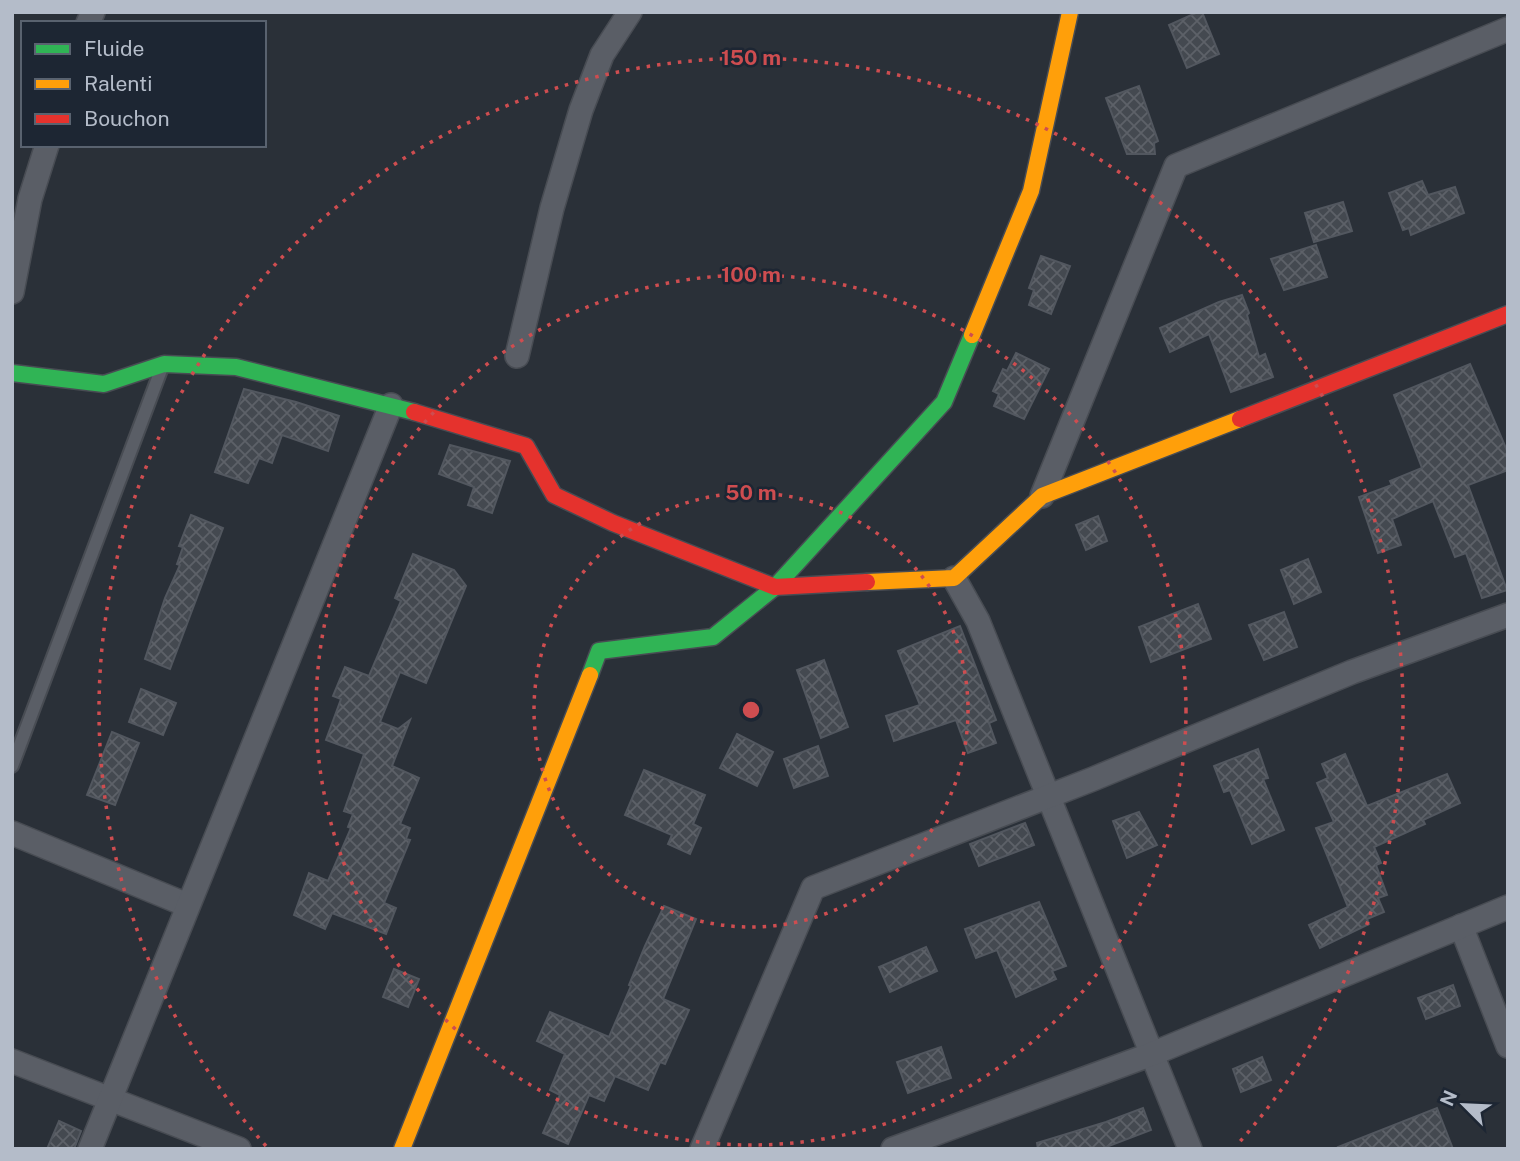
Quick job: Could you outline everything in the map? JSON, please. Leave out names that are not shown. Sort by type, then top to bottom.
[{"type":"street","points":[[517,356],[552,208],[581,110],[601,55],[630,12]]},
{"type":"street","points":[[402,1149],[598,651],[713,637],[775,587],[944,402],[1031,191],[1070,12]]},
{"type":"street","points":[[1042,496],[1177,166],[1508,29]]},
{"type":"street","points":[[12,292],[30,200],[46,147]]},
{"type":"street","points":[[12,373],[104,384],[164,364],[236,367],[391,405],[526,446],[554,495],[613,523],[775,587],[954,578],[1042,496],[1508,314]]},
{"type":"street","points":[[90,1149],[391,405]]},
{"type":"street","points":[[954,578],[978,621],[1190,1149]]},
{"type":"street","points":[[702,1149],[813,888],[1049,796],[1352,672],[1508,615]]},
{"type":"street","points":[[12,833],[187,905]]},
{"type":"street","points":[[893,1149],[1152,1054],[1508,907]]},
{"type":"street","points":[[1461,926],[1508,1046]]},
{"type":"street","points":[[12,1061],[239,1149]]},
{"type":"lane","points":[[12,766],[164,364]]},
{"type":"building","points":[[1202,12],[1219,54],[1187,68],[1169,25]]},
{"type":"building","points":[[1139,86],[1158,141],[1154,143],[1155,154],[1127,154],[1106,98]]},
{"type":"building","points":[[1422,181],[1428,195],[1455,187],[1464,213],[1411,235],[1409,228],[1403,230],[1389,193]]},
{"type":"building","points":[[1343,202],[1352,231],[1314,242],[1305,213]]},
{"type":"building","points":[[1316,245],[1327,277],[1284,290],[1271,259]]},
{"type":"building","points":[[1041,256],[1070,266],[1051,314],[1029,305],[1034,290],[1029,288]]},
{"type":"building","points":[[1242,295],[1259,357],[1265,354],[1273,377],[1231,392],[1209,334],[1170,352],[1160,328]]},
{"type":"building","points":[[1016,353],[1049,369],[1024,419],[994,406],[999,394],[993,391],[1003,369],[1007,371]]},
{"type":"building","points":[[1470,364],[1508,453],[1508,470],[1468,485],[1507,590],[1482,598],[1466,553],[1455,557],[1433,501],[1392,519],[1401,545],[1378,553],[1359,497],[1392,485],[1390,481],[1422,468],[1394,395]]},
{"type":"building","points":[[244,389],[339,416],[328,451],[282,435],[272,463],[259,458],[248,483],[215,472]]},
{"type":"building","points":[[450,445],[510,461],[492,513],[468,505],[474,487],[439,474]]},
{"type":"building","points":[[191,515],[223,528],[170,669],[145,659],[165,598],[180,565],[177,564],[183,547],[179,546]]},
{"type":"building","points":[[1098,516],[1107,541],[1086,550],[1076,525]]},
{"type":"building","points":[[413,554],[454,570],[466,586],[426,683],[400,672],[380,722],[398,729],[410,720],[392,766],[419,778],[400,824],[410,828],[406,839],[410,840],[384,903],[396,908],[386,934],[332,913],[325,929],[294,915],[309,873],[328,881],[351,828],[348,827],[353,814],[344,811],[364,754],[326,740],[341,699],[333,696],[345,667],[369,676],[401,601],[395,598]]},
{"type":"building","points":[[1308,559],[1321,592],[1294,604],[1281,570]]},
{"type":"building","points":[[1198,604],[1211,639],[1151,662],[1139,627]]},
{"type":"building","points":[[1284,612],[1297,647],[1264,660],[1249,625]]},
{"type":"building","points":[[960,626],[996,720],[989,723],[996,743],[968,753],[956,720],[894,741],[886,716],[920,705],[898,651]]},
{"type":"building","points":[[824,660],[848,727],[821,738],[797,670]]},
{"type":"building","points":[[141,689],[176,703],[163,735],[129,722]]},
{"type":"building","points":[[112,732],[139,743],[115,805],[87,795]]},
{"type":"building","points":[[737,734],[773,752],[757,786],[720,768]]},
{"type":"building","points":[[818,746],[828,776],[794,788],[784,759]]},
{"type":"building","points":[[1258,749],[1268,778],[1263,779],[1284,830],[1252,844],[1230,790],[1224,792],[1214,766]]},
{"type":"building","points":[[1345,754],[1367,806],[1447,774],[1460,803],[1423,820],[1425,824],[1374,847],[1381,863],[1376,865],[1387,895],[1378,898],[1384,912],[1367,919],[1369,924],[1320,948],[1309,925],[1348,907],[1316,828],[1334,822],[1317,783],[1328,778],[1322,764]]},
{"type":"building","points":[[644,770],[705,795],[693,824],[701,828],[690,854],[668,844],[672,835],[625,815]]},
{"type":"building","points":[[1139,812],[1157,845],[1127,858],[1113,821]]},
{"type":"building","points":[[1025,823],[1034,845],[979,866],[970,844]]},
{"type":"building","points":[[1039,902],[1066,966],[1052,971],[1056,979],[1016,997],[997,950],[976,958],[965,929]]},
{"type":"building","points":[[664,906],[696,919],[663,999],[689,1010],[665,1064],[660,1062],[648,1090],[615,1076],[604,1101],[589,1095],[568,1144],[543,1133],[560,1095],[550,1090],[565,1054],[537,1041],[550,1012],[609,1037]]},
{"type":"building","points":[[926,947],[937,971],[890,992],[879,967]]},
{"type":"building","points":[[394,969],[419,979],[408,1007],[383,997]]},
{"type":"building","points":[[1453,985],[1460,1006],[1426,1019],[1418,998]]},
{"type":"building","points":[[941,1047],[951,1078],[908,1093],[897,1062]]},
{"type":"building","points":[[1262,1057],[1271,1080],[1241,1092],[1233,1069]]},
{"type":"building","points":[[1143,1108],[1151,1130],[1101,1149],[1038,1149],[1037,1143]]},
{"type":"building","points":[[1437,1108],[1453,1149],[1338,1147]]},
{"type":"building","points":[[59,1121],[81,1131],[74,1149],[47,1149]]},
{"type":"traffic: fast","points":[[590,675],[599,651],[713,637],[775,587],[944,402],[972,335]]},
{"type":"traffic: fast","points":[[12,373],[104,384],[164,364],[236,367],[414,412]]},
{"type":"traffic: slow","points":[[972,335],[1031,191],[1070,12]]},
{"type":"traffic: slow","points":[[867,582],[954,578],[1042,496],[1240,419]]},
{"type":"traffic: slow","points":[[402,1149],[590,675]]},
{"type":"traffic: jam","points":[[1240,419],[1508,314]]},
{"type":"traffic: jam","points":[[414,412],[526,446],[554,495],[613,523],[775,587],[867,582]]}]
